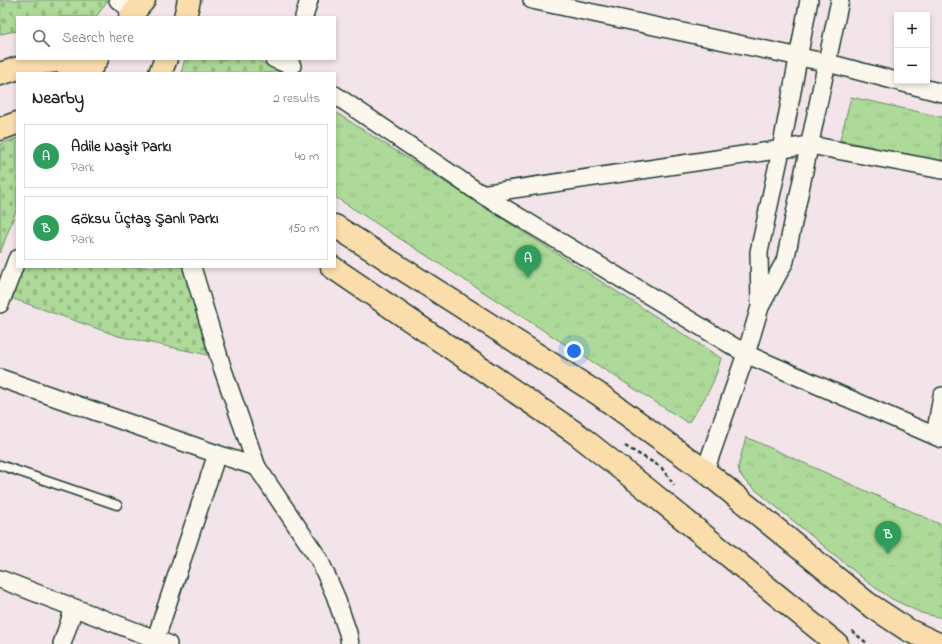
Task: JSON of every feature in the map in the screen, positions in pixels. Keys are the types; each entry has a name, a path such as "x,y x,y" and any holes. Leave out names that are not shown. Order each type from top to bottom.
{"main road":[{"path":"185,16 189,0"},
{"path":"160,72 166,60"},
{"path":"0,74 31,64 58,61 93,68"},
{"path":"0,129 16,122"},
{"path":"336,227 600,395 705,471 867,603 908,630 938,644"},
{"path":"333,268 577,434 837,644"}],"street":[{"path":"304,16 309,0"},
{"path":"532,0 580,5 828,63 942,93"},
{"path":"760,306 759,252 781,150 809,0"},
{"path":"705,471 746,354 760,306 785,261 828,63 840,0"},
{"path":"277,60 296,66"},
{"path":"336,96 480,194 746,354 938,438 942,396"},
{"path":"480,194 810,145 942,170"},
{"path":"0,304 16,262"},
{"path":"192,268 222,366 257,468 319,559 335,595 348,633 350,644"},
{"path":"0,378 257,468"},
{"path":"0,579 159,642 217,454"},
{"path":"62,644 74,608"}],"lane":[{"path":"0,465 117,505"}],"green space":[{"path":"0,0 108,0 97,16 16,16 16,31 0,34"},
{"path":"185,60 258,60 279,72 181,72"},
{"path":"851,97 942,117 942,163 840,140"},
{"path":"336,113 721,358 708,392 688,423 336,198"},
{"path":"16,138 16,211 0,253 0,144"},
{"path":"23,268 184,268 208,355 118,336 11,298"},
{"path":"746,437 942,525 942,618 921,613 892,599 870,584 746,482 740,474 738,467"}],"place":[{"name":"Adile Naşit Parkı","path":"528,278"},
{"name":"Göksu Üçtaş Şanlı Parkı","path":"888,554"}]}
